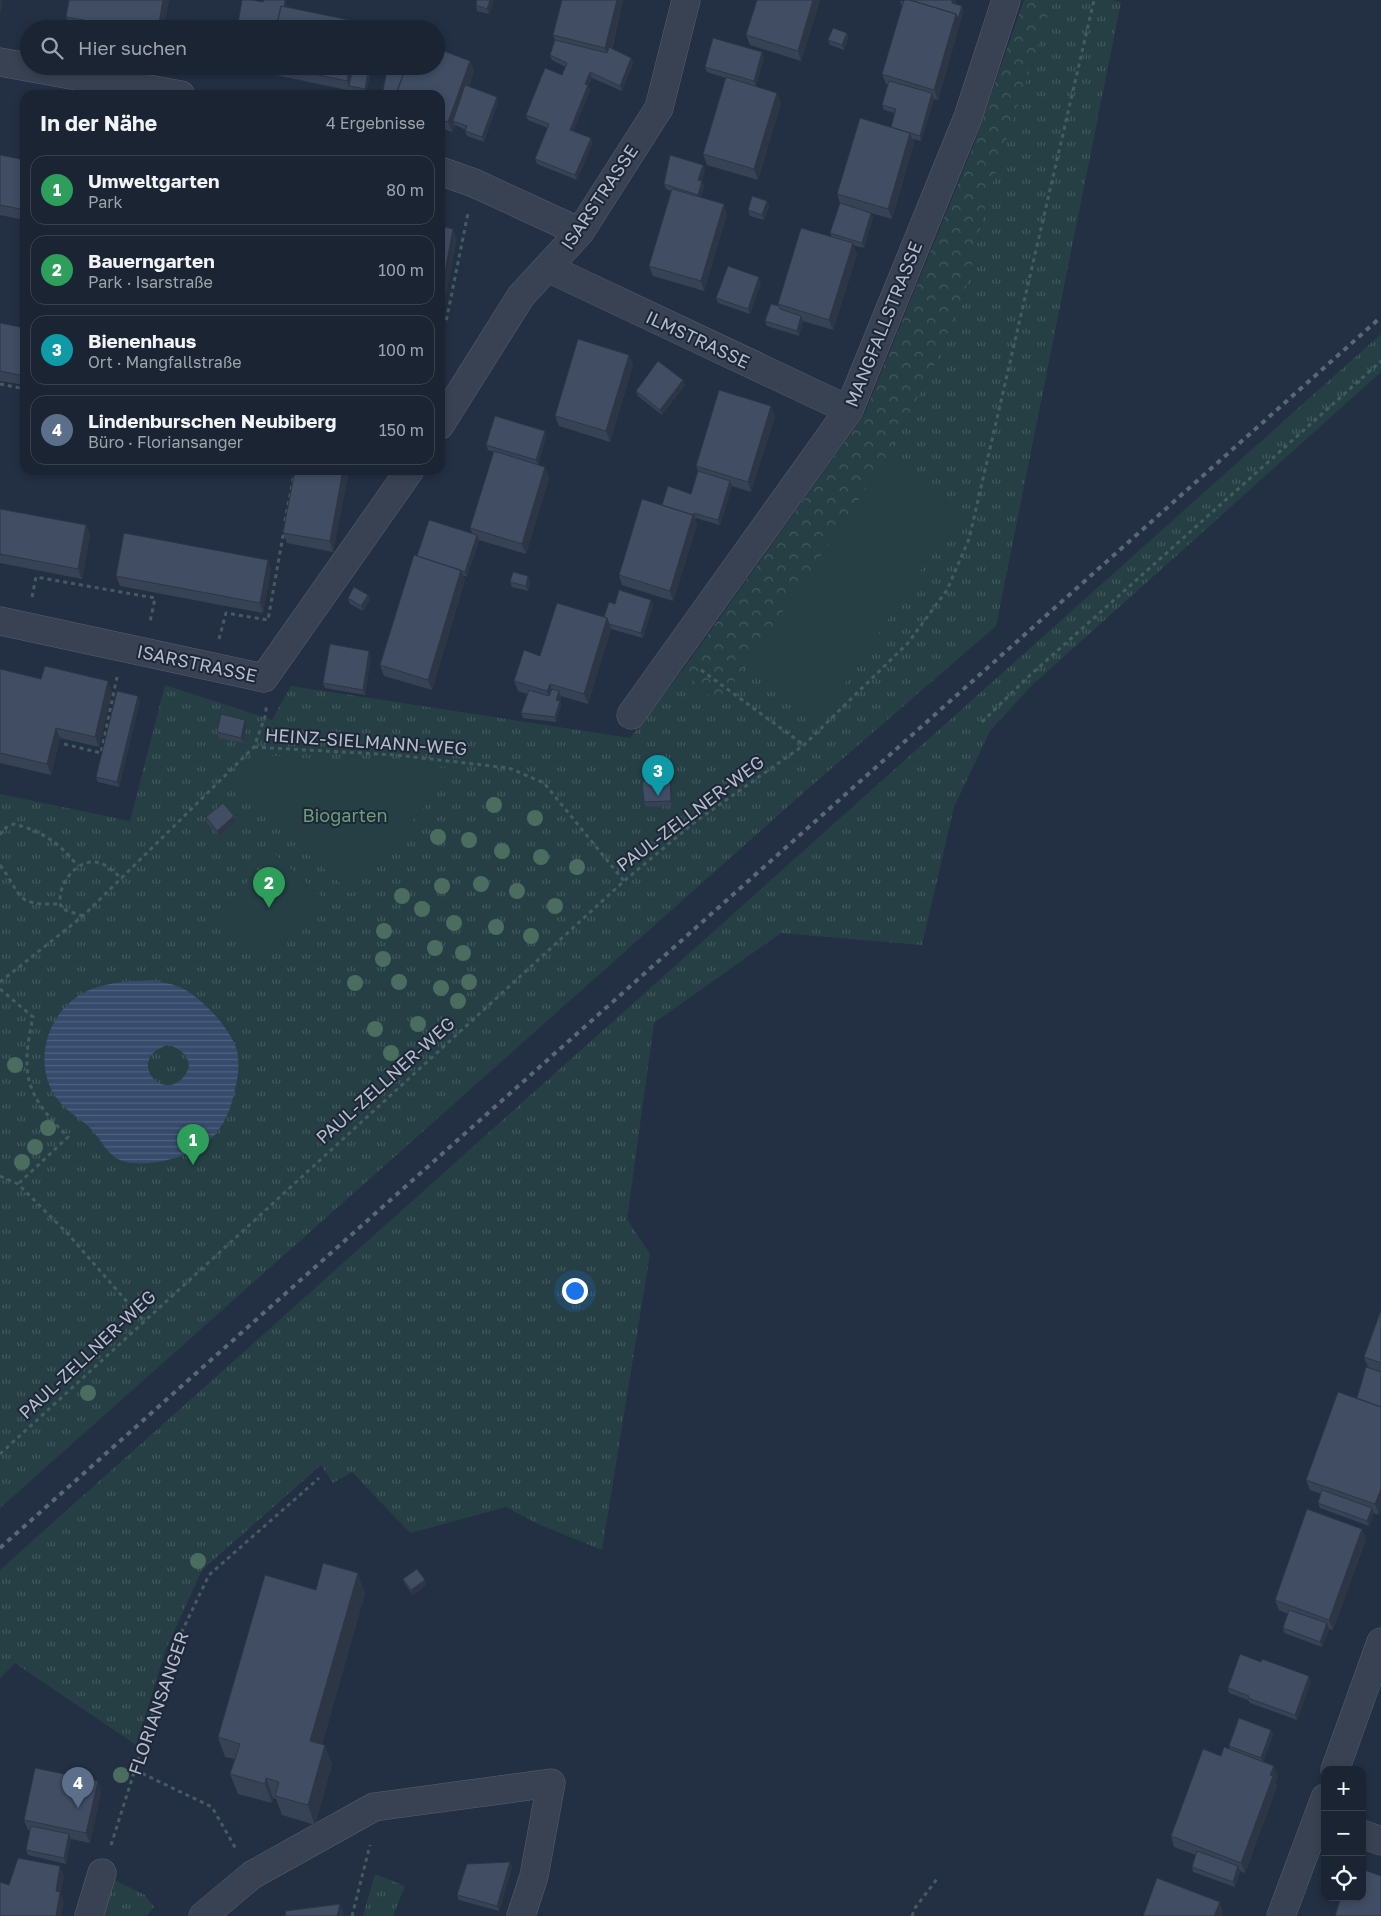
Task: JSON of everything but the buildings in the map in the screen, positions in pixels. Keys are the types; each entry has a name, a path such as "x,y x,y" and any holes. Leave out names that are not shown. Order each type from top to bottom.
{"street":[{"name":"ISARSTRASSE","path":"445,417 521,296 580,232 659,108 686,0"},
{"name":"MANGFALLSTRASSE","path":"630,714 849,410 968,117 1006,0"},
{"path":"0,62 20,66"},
{"path":"71,75 154,90"},
{"path":"445,172 474,183 580,232"},
{"name":"ILMSTRASSE","path":"548,268 849,410"},
{"name":"ISARSTRASSE","path":"12,624 264,678 406,475"},
{"path":"1336,1766 1381,1642"},
{"path":"202,1916 252,1875 374,1807 551,1783 534,1876 521,1916"},
{"path":"1281,1916 1321,1815"},
{"path":"1366,1835 1381,1841"},
{"path":"88,1916 102,1873"}],"path":[{"name":"PAUL-ZELLNER-WEG","path":"0,1454 143,1320 624,881 695,822 804,745 908,643 947,590 969,539 1094,0"},
{"path":"445,322 474,183"},
{"path":"982,722 1028,677 1381,361"},
{"path":"0,384 20,388"},
{"path":"213,668 226,613 268,620 293,475"},
{"path":"12,624 36,576 155,598 133,650 101,753 64,744"},
{"path":"680,647 701,670 804,745"},
{"path":"254,747 266,714 264,678"},
{"name":"HEINZ-SIELMANN-WEG","path":"0,982 83,916 254,747 396,754 509,768 544,783 624,881"},
{"path":"0,834 3,829 14,824 35,830 62,846 78,866"},
{"path":"83,916 62,909 60,904 60,894 67,879 78,866 92,862 108,866 122,879"},
{"path":"0,865 18,896 34,904 60,904"},
{"path":"0,988 33,1017 26,1052 26,1070 31,1091 49,1118 68,1137 18,1184"},
{"path":"0,1176 18,1184 68,1234 143,1320"},
{"name":"FLORIANSANGER","path":"102,1873 173,1650 209,1575 319,1478"},
{"path":"135,1770 212,1807 252,1875"},
{"path":"352,1916 370,1842 374,1807"},
{"path":"912,1916 915,1908 937,1879"}],"green space":[{"path":"1024,0 1053,0 987,199 969,280 936,362 885,461 747,665 718,704 682,671 864,415 973,147"},
{"path":"1053,0 1112,0 1121,2 996,626 811,786 0,1508 0,794 130,821 165,685 272,720 291,686 630,738 682,671 718,703 885,461 936,362 969,280 987,199"},
{"path":"1381,334 1381,372 1030,687 990,731 954,807 922,945 781,933 654,1023 627,1219 650,1254 602,1550 538,1524 506,1507 410,1533 352,1472 333,1483 321,1465 202,1570 166,1649 136,1745 15,1663 0,1678 0,1570"},
{"path":"885,461 960,512 823,716 747,665"},
{"name":"Biogarten","path":"262,755 457,769 351,893 229,782"},
{"path":"274,853 323,898 264,964 214,919"},
{"path":"375,1874 405,1886 393,1916 363,1916"},
{"path":"113,1879 145,1895 154,1907 147,1916 100,1916"}],"water":[{"path":"151,980 168,983 186,990 204,1004 221,1022 234,1042 237,1051 237,1080 232,1103 227,1115 215,1135 206,1143 184,1155 160,1162 126,1162 119,1160 109,1152 93,1131 66,1109 55,1096 48,1081 45,1050 49,1034 56,1020 65,1007 77,997 92,989 106,985","holes":["168,1045 186,1056 189,1065 188,1070 176,1083 167,1085 158,1083 148,1068 149,1060 155,1051"]}],"railway":[{"path":"0,1548 1381,317"}],"place":[{"name":"Bienenhaus","path":"658,796"},
{"name":"Bauerngarten","path":"269,908"},
{"name":"Umweltgarten","path":"193,1165"},
{"name":"Lindenburschen Neubiberg","path":"78,1808"}]}
